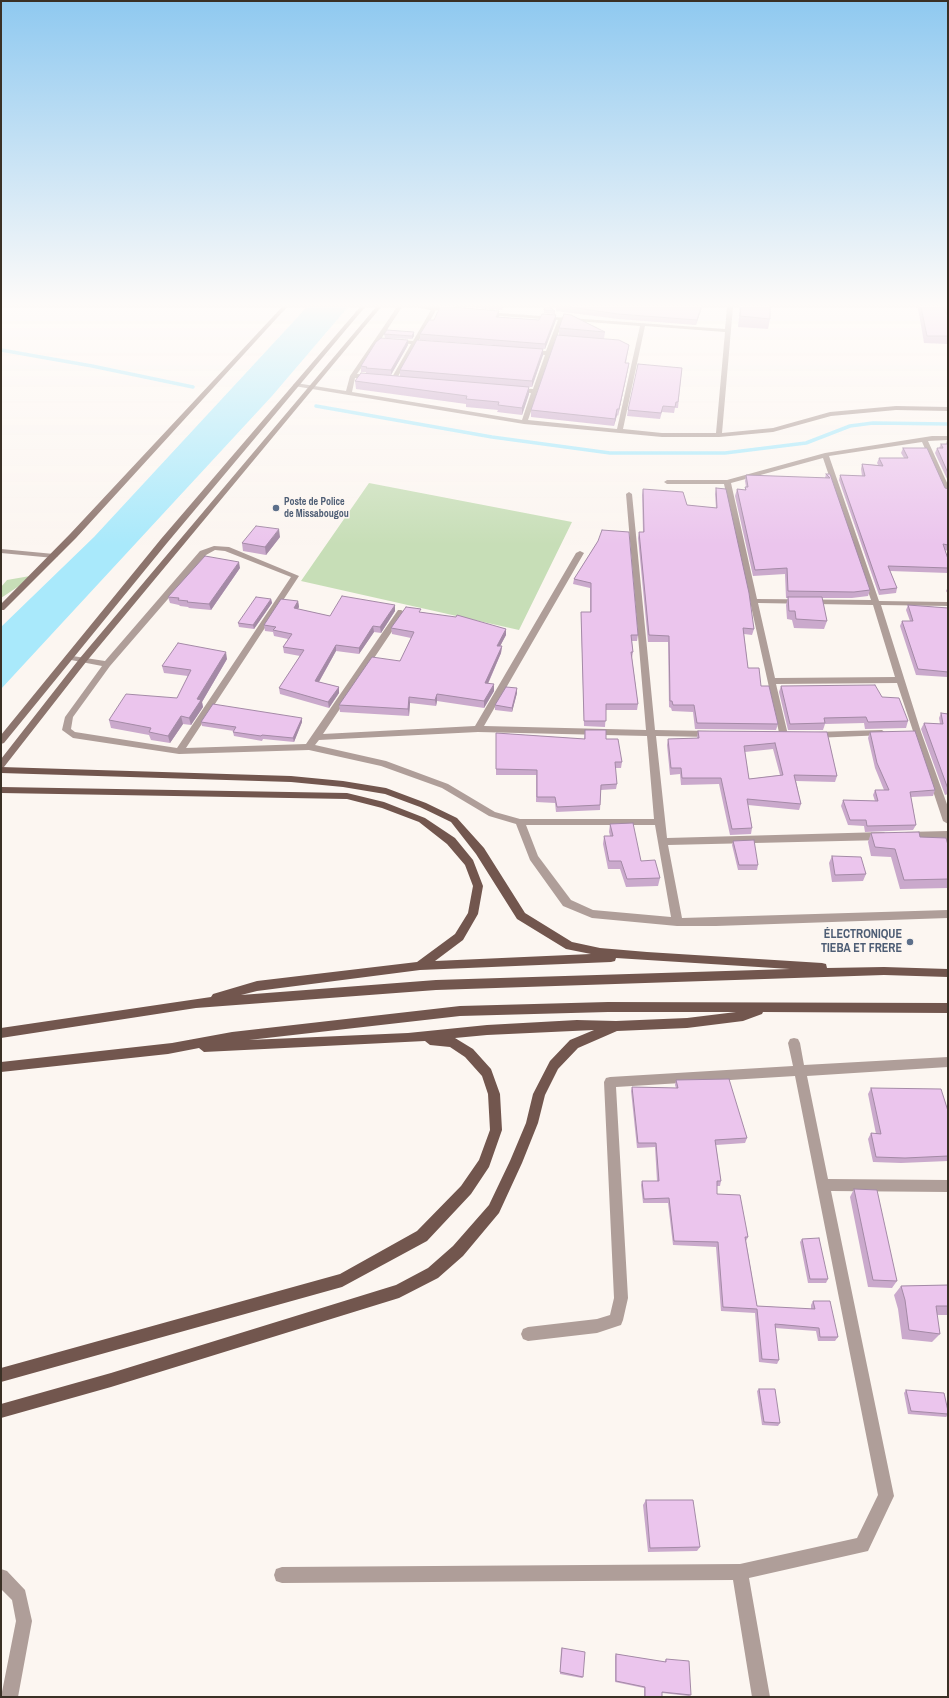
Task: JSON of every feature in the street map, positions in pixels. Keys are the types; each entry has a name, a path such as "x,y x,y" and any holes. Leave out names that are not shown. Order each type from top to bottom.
{"main road":[{"path":"1,608 54,556 211,386"},
{"path":"1,741 69,657 296,386"},
{"path":"1,765 83,660 312,387"},
{"path":"1,770 291,779 343,784 386,791 423,805 454,820 480,851 521,916 570,946 600,952 646,956 884,971 948,973"},
{"path":"1,790 347,796 384,805 422,820 451,841 469,863 478,886 473,914 459,937 420,966"},
{"path":"196,1003 257,986 420,966 646,956"},
{"path":"1,1033 196,1003 436,986 884,971"},
{"path":"168,1049 232,1036 460,1011 608,1007 948,1008"},
{"path":"1,1067 168,1049 408,1038 494,1029 577,1025 616,1026 713,1020 743,1016 768,1008"},
{"path":"1,1411 111,1380 398,1292 433,1273 458,1251 494,1209 516,1163 532,1123 540,1094 554,1064 574,1044 616,1026"},
{"path":"1,1375 342,1280 422,1236 466,1190 484,1163 496,1130 494,1101 487,1073 469,1054 452,1042 408,1038"}],"street":[{"path":"300,386 524,422 662,435 719,435 773,430 806,422 830,414 896,408 948,409"},
{"path":"349,393 350,386"},
{"path":"524,422 536,386"},
{"path":"619,432 630,386"},
{"path":"719,435 723,386"},
{"path":"511,389 534,391"},
{"path":"668,482 728,482 825,455 924,440 948,438"},
{"path":"924,440 948,492"},
{"path":"825,455 901,680 913,733 948,821"},
{"path":"728,482 783,735"},
{"path":"629,494 659,822 676,922"},
{"path":"179,751 295,576 226,549 214,548 203,553 107,664 69,717 66,730 73,735 179,751 309,746 383,763 445,786 492,814 520,822 659,822"},
{"path":"1,551 54,556"},
{"path":"478,729 580,553"},
{"path":"754,601 948,604"},
{"path":"309,746 316,738 400,612"},
{"path":"69,657 107,664"},
{"path":"771,681 901,680"},
{"path":"316,738 478,729 721,734"},
{"path":"806,735 893,733"},
{"path":"520,822 534,857 567,903 592,914 676,922 948,914"},
{"path":"663,842 948,834"},
{"path":"282,1575 740,1572 862,1545 886,1496 794,1043"},
{"path":"528,1334 597,1326 616,1320 621,1298 610,1082 948,1062"},
{"path":"823,1184 948,1186"},
{"path":"740,1572 760,1697"},
{"path":"1,1577 19,1596 24,1621 9,1697"}],"green space":[{"path":"369,483 572,522 519,630 301,581"},
{"path":"30,576 19,586 1,598 1,587 7,580"}],"water":[{"path":"234,386 280,386 1,689 1,627 94,537"}],"building":[{"path":"394,386 529,387 522,408 498,405 499,402 466,399 467,396"},
{"path":"539,386 624,386 619,409 617,409 615,419 531,410"},
{"path":"633,386 680,386 678,402 676,402 675,407 663,406 661,413 628,410"},
{"path":"941,444 948,444 948,473 937,448 943,448"},
{"path":"903,448 927,448 945,488 948,489 948,545 943,544 948,559 948,568 888,566 897,588 880,590 840,475 865,476 862,464 883,466 879,458 908,458"},
{"path":"826,474 830,474 870,590 854,592 788,591 787,568 755,570 737,489 746,490 745,487 748,487 746,475 830,478"},
{"path":"716,488 726,489 749,593 754,629 743,628 748,668 759,668 761,686 769,686 778,724 697,723 694,705 673,705 672,701 670,701 669,636 649,635 639,532 644,532 643,489 683,492 687,505 717,508"},
{"path":"256,526 279,529 265,547 242,543"},
{"path":"602,530 629,532 638,635 631,635 633,652 631,652 638,704 606,704 606,721 584,721 581,612 591,612 591,583 574,579 598,541"},
{"path":"205,556 239,562 209,604 187,602 188,601 178,600 179,598 168,597"},
{"path":"342,596 395,605 380,627 373,626 359,648 336,645 315,681 339,687 328,702 279,688 304,650 283,647 292,634 273,630 276,627 264,625 281,599 298,601 294,608 330,616"},
{"path":"256,597 271,599 253,625 238,623"},
{"path":"788,597 822,597 827,621 796,619 795,611 789,611"},
{"path":"908,605 948,608 948,672 918,669 902,621 913,621"},
{"path":"406,607 421,609 419,612 456,617 457,615 506,629 497,646 502,646 485,683 494,684 484,701 437,694 435,700 409,697 408,709 339,705 372,657 400,661 414,632 391,628"},
{"path":"178,643 226,652 197,699 201,700 189,718 181,716 168,736 149,732 151,728 109,720 126,694 177,698 191,670 162,666"},
{"path":"875,685 882,697 899,698 908,721 868,722 866,717 824,718 825,723 790,724 781,686"},
{"path":"506,687 517,688 512,708 495,705"},
{"path":"213,704 302,718 293,738 233,732 236,727 201,722"},
{"path":"941,713 948,714 948,789 924,723 943,724"},
{"path":"585,730 606,730 606,739 618,739 622,762 615,762 617,784 601,785 600,805 557,807 555,797 537,797 537,770 496,769 496,733 585,739"},
{"path":"698,731 827,732 837,776 794,775 801,804 747,799 752,828 732,829 721,778 682,778 681,768 671,768 668,739 699,738","holes":["775,743 783,775 749,779 744,746"]},
{"path":"915,731 935,790 910,792 916,825 867,826 866,820 850,820 843,800 878,801 875,790 889,790 877,763 870,732"},
{"path":"633,823 641,861 655,860 660,878 627,879 621,861 609,861 604,836 613,836 610,824"},
{"path":"919,832 920,837 946,838 948,845 948,879 904,880 895,849 875,847 871,833"},
{"path":"754,840 758,865 739,865 733,841"},
{"path":"832,856 861,857 866,874 835,875"},
{"path":"729,1079 747,1138 715,1140 721,1181 717,1181 717,1194 740,1195 748,1237 745,1237 757,1306 815,1309 813,1301 830,1301 838,1337 820,1337 819,1328 775,1324 779,1360 762,1359 757,1309 723,1307 718,1242 674,1241 669,1198 644,1199 642,1181 659,1181 656,1143 638,1143 632,1087 678,1088 676,1080"},
{"path":"871,1088 941,1089 948,1111 948,1156 905,1158 876,1157 871,1133 881,1134"},
{"path":"854,1189 877,1190 897,1281 873,1280"},
{"path":"819,1238 828,1279 810,1279 802,1239"},
{"path":"948,1285 948,1306 936,1306 940,1334 909,1330 905,1300 901,1286"},
{"path":"759,1389 775,1389 780,1423 764,1422"},
{"path":"906,1390 944,1393 948,1414 911,1411"},
{"path":"646,1500 693,1500 700,1547 650,1548"},
{"path":"562,1648 585,1652 583,1677 560,1672"},
{"path":"616,1654 666,1662 666,1659 689,1661 691,1695 662,1692 662,1697 645,1697 645,1687 616,1681"}],"waterway":[{"path":"316,406 492,437 610,453 725,453 806,443 850,426 873,423 948,424"}],"place":[{"name":"Poste de Police de Missabougou","path":"276,508"},
{"name":"ÉLECTRONIQUE TIEBA ET FRERE","path":"910,942"}]}
